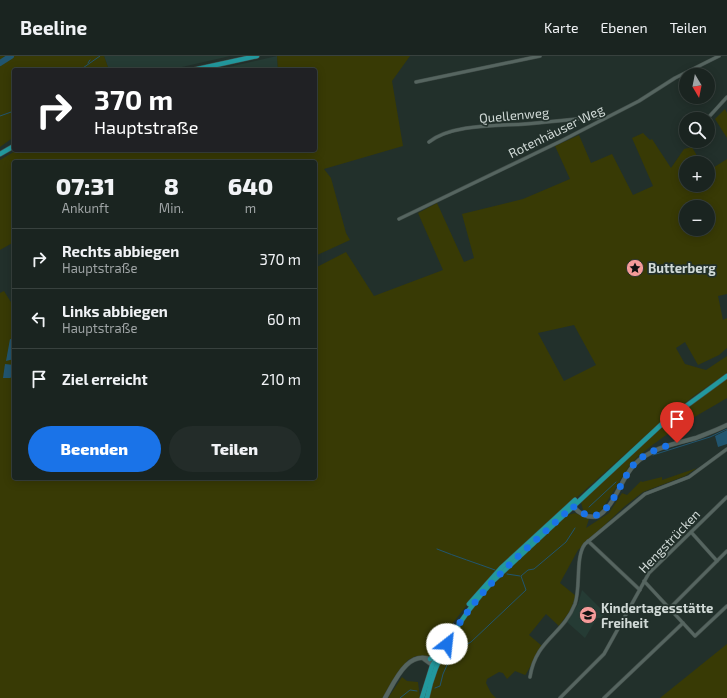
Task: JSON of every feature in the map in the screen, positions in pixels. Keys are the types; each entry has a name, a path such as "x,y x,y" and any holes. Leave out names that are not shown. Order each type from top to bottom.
{"main road":[{"path":"202,68 257,56"},
{"path":"0,154 12,147"},
{"path":"427,698 434,663 456,627 475,601 609,469 683,407 727,376"},
{"path":"422,698 439,650 453,626 480,590 573,505"}],"street":[{"path":"416,82 540,56"},
{"name":"Rotenhäuser Weg","path":"399,219 603,119 639,100 675,78 719,56"},
{"path":"714,112 727,97"},
{"name":"Quellenweg","path":"429,142 433,139 453,132 490,126 599,117 603,119"},
{"path":"573,505 581,512 592,517 603,512 630,470 649,454 727,425"},
{"path":"530,677 536,655 565,621 574,606 579,583 580,554 588,541 645,494 691,476 708,461 727,449"},
{"name":"Hengstrücken","path":"560,698 604,654 649,573 727,497"},
{"path":"690,532 717,561"},
{"path":"588,541 640,590"},
{"path":"670,608 727,551"},
{"path":"644,581 695,636 727,606"},
{"path":"604,698 683,622"},
{"path":"385,698 409,661 416,658 434,663"},
{"path":"424,659 434,663"}],"shaded area":[{"path":"0,56 104,56 108,68 12,68 12,138 0,147"},
{"path":"104,56 230,56 178,68 108,68"},
{"path":"277,56 278,68 225,68"},
{"path":"277,56 410,56 392,81 403,146 324,169 331,178 346,233 350,240 317,255 317,160 12,160 12,243 0,250 0,160 14,152 317,152 317,68 278,68"},
{"path":"725,109 727,113 727,138 715,119"},
{"path":"643,133 650,140 652,139 671,168 679,156 679,192 715,192 715,167 727,159 727,294 718,296 723,320 727,318 727,348 719,355 698,365 685,342 676,348 685,364 706,370 727,356 727,373 694,396 660,423 517,551 477,592 449,628 435,653 429,656 416,656 408,660 383,698 0,698 0,293 4,291 12,304 12,480 317,480 317,267 346,252 374,296 443,270 418,213 437,203 464,262 474,258 462,214 523,199 570,179 555,146 579,135 591,163 612,154 633,195 653,186 632,138","holes":["574,325 596,365 564,381 538,333"]},
{"path":"693,148 697,156 679,156 684,149"},
{"path":"727,379 727,398 689,420 642,453 631,463 601,511 592,514 583,510 581,502 633,453 707,392"},
{"path":"697,468 685,476 643,492 625,506 578,550 560,583 576,596 570,611 559,626 546,614 529,635 542,646 525,675 515,671 507,679 503,673 499,672 487,679 486,683 491,693 496,698 429,698 436,674 451,638 464,617 495,583 568,515 575,513 589,519 586,528 609,513 622,493 627,495 641,481 662,477 662,480"},
{"name":"Kindertagesstätte Freiheit","path":"582,590 605,613 601,618 597,618 585,638 567,622 578,604"},
{"path":"727,644 727,698 660,698"},
{"path":"402,677 407,681 418,682 420,698 388,698"}],"water":[{"path":"10,339 12,340 12,360 6,361"},
{"path":"5,364 12,365 12,377 3,378"},
{"path":"727,430 727,444 718,447 715,436"}],"waterway":[{"path":"0,63 11,56"},
{"path":"83,68 100,56"},
{"path":"0,116 12,112"},
{"path":"653,455 710,437 727,429"},
{"path":"589,507 616,482"},
{"path":"435,688 440,686 443,674 453,652 471,642 526,590 521,576 528,570 534,569 566,542 575,528"},
{"path":"437,549 495,570"},
{"path":"507,574 520,576"},
{"path":"400,698 410,690 417,691"}],"place":[{"name":"Butterberg","path":"635,268"},
{"name":"Kindertagesstätte Freiheit","path":"588,615"}],"route":[{"path":"447,644 456,627 475,601 493,581 573,506 576,510 588,516 592,517 601,514 610,503 627,473 637,462 652,452 677,443"}]}
